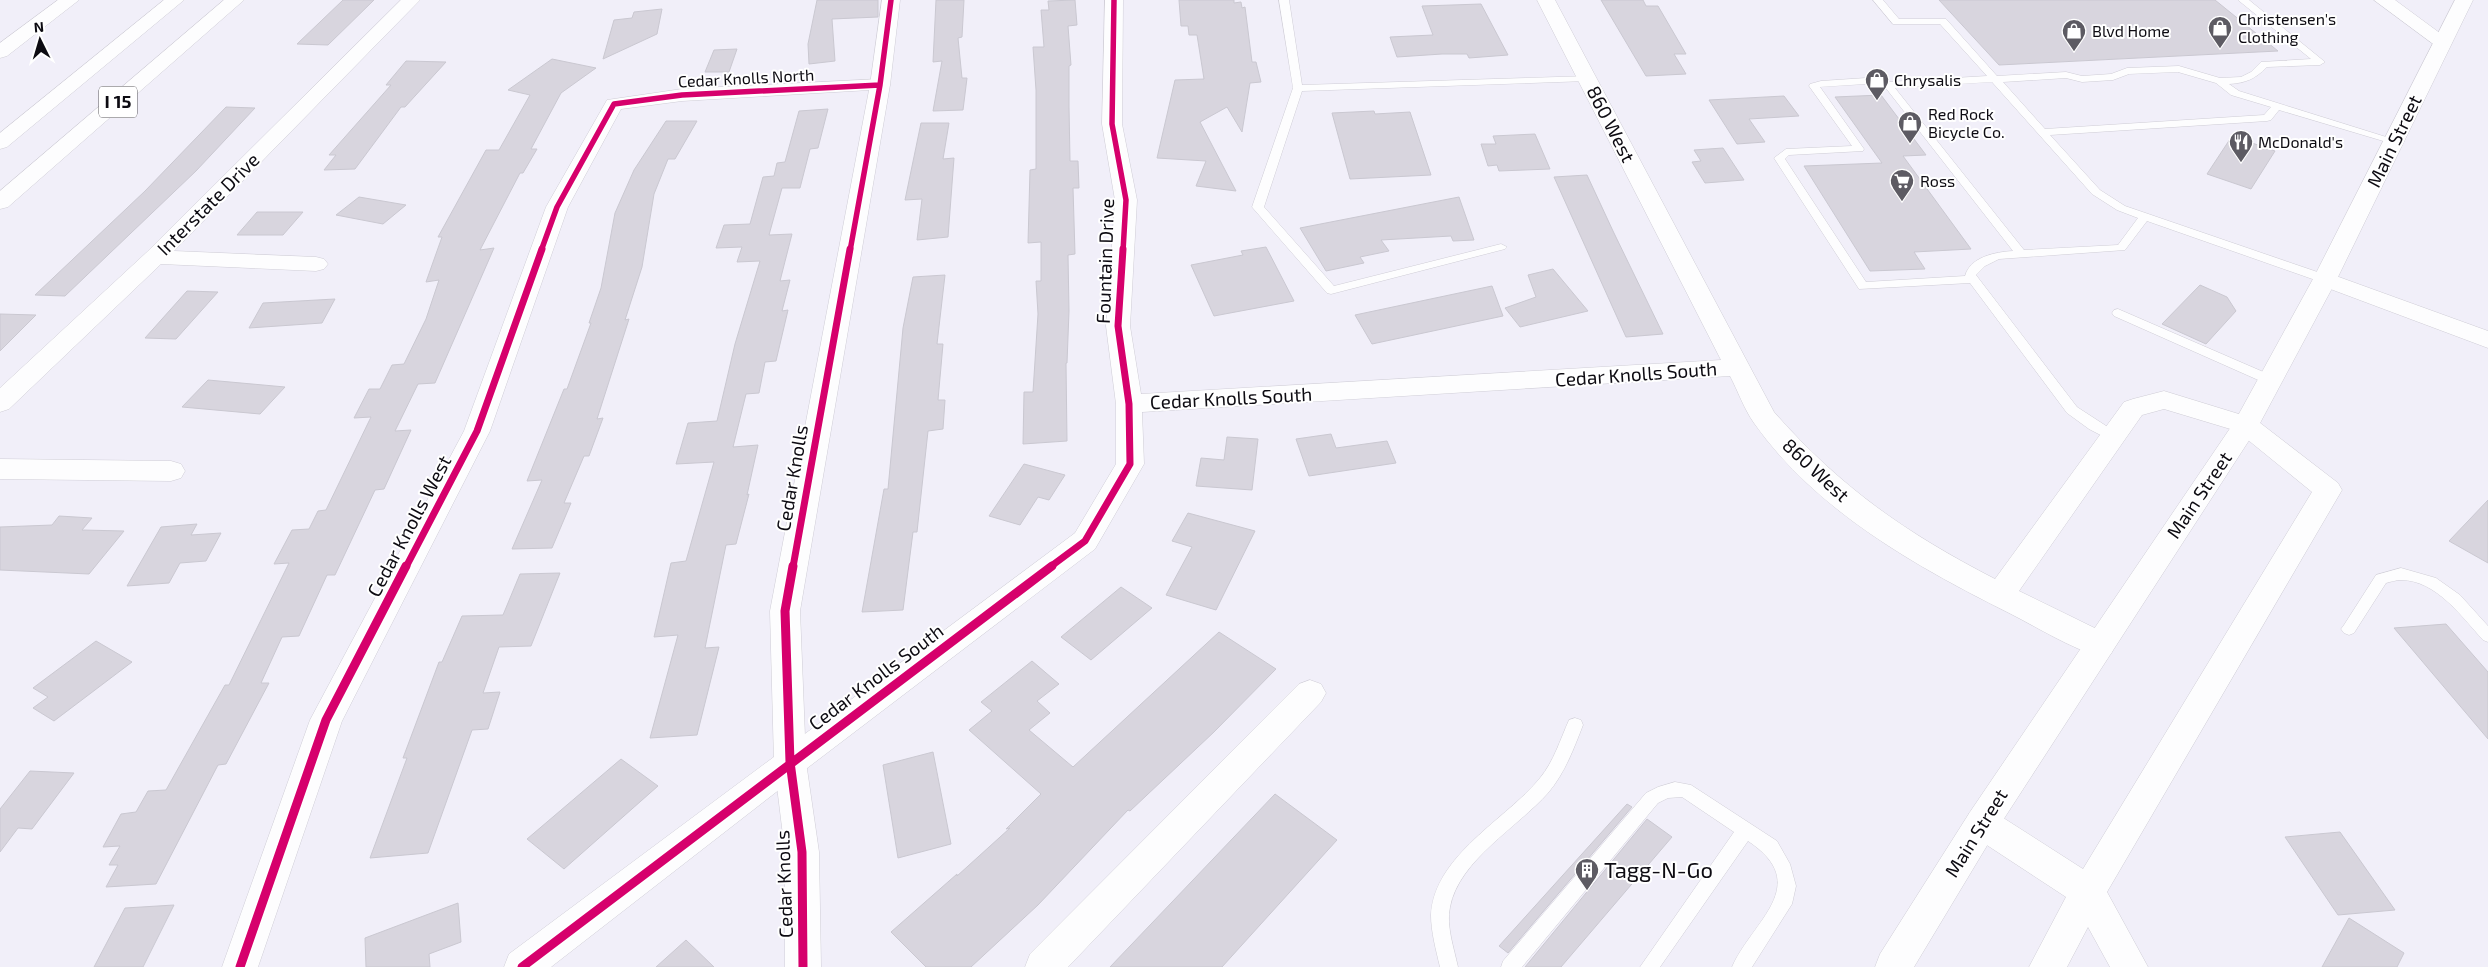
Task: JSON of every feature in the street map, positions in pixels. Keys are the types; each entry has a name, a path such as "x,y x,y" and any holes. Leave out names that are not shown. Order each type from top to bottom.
{"main road":[{"path":"0,52 70,0"},
{"name":"I 15","path":"0,143 175,0"},
{"name":"I 15","path":"0,202 234,0"},
{"name":"Interstate Drive","path":"0,404 156,257 411,0"},
{"name":"Cedar Knolls","path":"803,967 802,852 790,762 785,611 880,84 891,0"},
{"name":"Fountain Drive","path":"1114,0 1112,124 1126,200 1118,326 1129,404"},
{"name":"860 West","path":"1546,0 1764,417 1787,446 1828,486 1914,549 2100,645"},
{"path":"2384,0 2443,42"},
{"name":"Main Street","path":"1893,967 1982,823 2246,425 2325,279 2464,0"},
{"name":"Cedar Knolls North","path":"614,104 682,95 880,84"},
{"name":"Cedar Knolls West","path":"240,967 326,720 477,431 557,207 614,104"},
{"path":"156,257 316,264"},
{"path":"2325,279 2488,340"},
{"name":"Cedar Knolls South","path":"522,967 790,762 1086,541 1130,464 1129,404 1738,367"},
{"path":"2000,595 2133,408 2164,400 2246,425 2328,490 2088,892 2047,967"},
{"path":"0,469 171,471"},
{"path":"1043,967 1310,693"},
{"path":"1982,823 2088,892 2130,967"}],"lane":[{"path":"1284,0 1298,88 1258,207 1330,290 1501,247"},
{"path":"1878,0 1896,22 1943,21 2096,192 2121,208 2325,279"},
{"path":"1974,279 1863,286 1779,158 1786,152 1859,149 1814,86 1866,82 1888,85 2066,75 2082,79 2113,77 2127,71 2179,69 2219,81 2243,80 2254,74 2264,64 2320,62 2243,0"},
{"path":"1298,88 1587,78"},
{"path":"2219,81 2235,93 2394,141"},
{"path":"1888,85 2022,254"},
{"path":"2042,132 2267,118 2277,106"},
{"path":"2112,436 2072,410 1970,275 1979,263 1990,257 2120,248 2144,217"},
{"path":"2118,313 2270,380"},
{"path":"2349,629 2381,579 2402,574 2431,582 2447,593 2455,599 2488,636"},
{"path":"1449,967 1440,925 1441,906 1445,891 1458,869 1542,788 1560,760 1575,725"},
{"path":"1510,967 1652,798 1663,791 1674,788 1685,790 1771,847 1781,864 1787,886 1783,904 1741,967"},
{"path":"1649,967 1745,831"}],"building":[{"path":"343,0 374,0 328,45 297,44"},
{"path":"817,0 878,0 878,17 832,19 835,61 809,64 808,44"},
{"path":"936,0 964,0 962,37 958,38 962,78 967,78 963,110 933,111 942,61 933,62"},
{"path":"1075,0 1077,25 1068,26 1071,65 1069,66 1070,161 1078,161 1079,188 1073,188 1075,254 1068,255 1067,441 1023,444 1024,392 1033,392 1038,314 1036,281 1041,281 1041,242 1028,243 1030,170 1036,169 1036,90 1033,47 1044,47 1041,10 1049,10 1048,1"},
{"path":"1179,0 1234,0 1234,3 1241,2 1242,8 1245,7 1252,62 1256,62 1261,82 1250,83 1242,132 1227,107 1200,122 1236,191 1196,186 1206,161 1157,158 1175,80 1204,79 1197,35 1189,35 1188,26 1181,26"},
{"path":"1601,0 1643,0 1646,6 1658,6 1686,54 1674,54 1686,74 1646,76"},
{"path":"1939,0 2215,0 2278,51 1999,65"},
{"path":"1481,4 1508,55 1469,58 1467,54 1397,57 1390,37 1433,35 1422,6"},
{"path":"662,9 657,34 603,59 614,20 632,18 634,12"},
{"path":"737,49 729,72 705,72 714,50"},
{"path":"552,59 596,68 561,93 531,149 537,149 523,173 520,173 480,250 494,248 435,383 418,384 395,431 411,430 384,489 375,490 335,575 327,575 299,636 282,637 261,683 269,683 226,764 218,765 156,884 106,887 118,865 109,865 120,846 103,847 121,814 136,812 148,791 166,790 225,685 229,685 289,563 274,564 292,530 309,529 318,511 326,510 371,417 354,418 369,389 380,389 392,365 404,364 426,319 439,280 426,282 442,237 438,237 486,150 499,150 530,95 508,90"},
{"path":"406,61 446,62 405,107 401,107 355,169 324,170 336,155 329,155 391,85 386,85"},
{"path":"1881,95 1926,155 1903,156 1971,249 1914,252 1925,269 1870,271 1804,166 1882,163 1835,97"},
{"path":"1784,96 1799,116 1749,119 1765,142 1737,144 1709,100"},
{"path":"226,107 255,108 196,171 65,296 35,295 145,191"},
{"path":"828,109 818,148 810,149 800,188 782,188 769,235 792,234 780,281 790,280 782,311 788,310 776,361 765,362 759,393 746,394 733,447 758,445 747,495 749,494 736,544 726,545 705,648 719,647 697,735 650,738 678,635 654,637 671,563 686,561 714,462 676,464 688,423 717,421 735,344 760,261 737,262 742,247 716,248 724,225 750,224 763,177 774,176 777,163 785,162 799,111"},
{"path":"1374,111 1375,114 1410,112 1431,175 1350,179 1332,113"},
{"path":"666,121 697,121 675,159 668,159 654,194 642,267 625,320 629,319 597,419 603,418 589,456 584,456 564,503 571,503 552,548 512,549 542,480 527,481 564,389 567,389 591,323 589,323 601,288 615,213 634,170"},
{"path":"921,123 949,123 943,159 954,158 948,237 917,240 922,199 905,200"},
{"path":"1535,134 1550,169 1499,171 1497,165 1488,166 1481,144 1496,144 1493,136"},
{"name":"McDonald's","path":"2232,136 2275,151 2251,189 2207,174"},
{"path":"1723,148 1744,180 1705,183 1692,162 1701,161 1694,150"},
{"path":"1587,175 1663,334 1626,337 1554,177"},
{"path":"359,197 406,205 383,224 336,215"},
{"path":"1459,197 1474,240 1453,241 1451,236 1381,240 1389,251 1360,257 1364,263 1326,271 1300,228"},
{"path":"257,212 303,212 283,235 237,235"},
{"path":"1266,247 1294,301 1214,316 1191,265 1243,255 1241,251"},
{"path":"1553,269 1588,311 1520,327 1505,308 1536,297 1528,275"},
{"path":"945,275 937,344 943,344 938,400 945,400 943,429 928,431 917,532 913,532 903,610 862,612 884,489 888,489 903,328 913,277"},
{"path":"2200,285 2227,297 2236,311 2206,344 2162,324"},
{"path":"1492,286 1503,316 1372,344 1355,315"},
{"path":"187,291 218,292 176,339 145,338"},
{"path":"335,299 322,323 249,328 263,303"},
{"path":"0,314 36,315 0,351"},
{"path":"208,380 285,387 260,414 182,407"},
{"path":"1331,434 1336,448 1387,441 1396,463 1309,476 1296,439"},
{"path":"1227,437 1258,439 1252,490 1196,486 1201,458 1224,460"},
{"path":"1024,464 1065,475 1049,500 1038,497 1020,525 989,516"},
{"path":"2488,500 2488,563 2449,541"},
{"path":"1188,513 1255,531 1216,610 1166,595 1192,547 1172,541"},
{"path":"59,516 92,518 82,530 124,531 89,574 0,570 0,527 52,525"},
{"path":"197,524 191,535 221,533 206,561 180,563 169,583 127,586 161,527"},
{"path":"560,573 531,646 499,647 483,693 500,692 488,729 472,730 428,853 370,858 407,758 403,758 439,662 442,662 462,616 503,615 520,574"},
{"path":"1121,587 1152,608 1091,660 1061,637"},
{"path":"2446,624 2488,672 2488,739 2394,628"},
{"path":"1219,632 1276,669 1214,732 1130,811 1128,810 1038,905 971,967 926,967 891,932 1010,828 1006,829 1041,794 969,730 992,711 981,702 1032,661 1059,684 1037,701 1050,713 1029,730 1073,767"},
{"path":"96,641 132,662 54,721 33,708 48,697 33,688"},
{"path":"933,752 951,844 898,858 883,765"},
{"path":"621,759 658,786 564,869 527,839"},
{"path":"30,771 74,773 32,829 18,828 0,852 0,809"},
{"path":"1275,794 1337,840 1222,967 1110,967"},
{"path":"1627,804 1632,807 1508,953 1499,946"},
{"path":"1647,819 1672,837 1561,967 1525,967"},
{"path":"2340,832 2395,910 2338,915 2285,837"},
{"path":"458,903 461,942 429,954 430,967 366,967 365,938"},
{"path":"174,905 143,967 94,967 125,908"},
{"path":"2349,918 2404,953 2397,967 2322,967"},
{"path":"686,940 714,967 656,967"}],"cycle path":[{"path":"803,967 802,852 790,762 785,611 880,85 891,0"},
{"path":"522,967 790,762 1085,541 1130,464 1129,404 1118,326 1126,200 1112,124 1114,0"},
{"path":"240,967 326,720 477,431 557,207 614,104 682,95 880,85"}],"place":[{"name":"Christensen's Clothing","path":"2220,49"},
{"name":"Blvd Home","path":"2074,52"},
{"name":"Chrysalis","path":"1877,101"},
{"name":"Red Rock Bicycle Co.","path":"1910,144"},
{"name":"McDonald's","path":"2241,163"},
{"name":"Ross","path":"1902,202"},
{"name":"Tagg-N-Go","path":"1587,891"}]}
